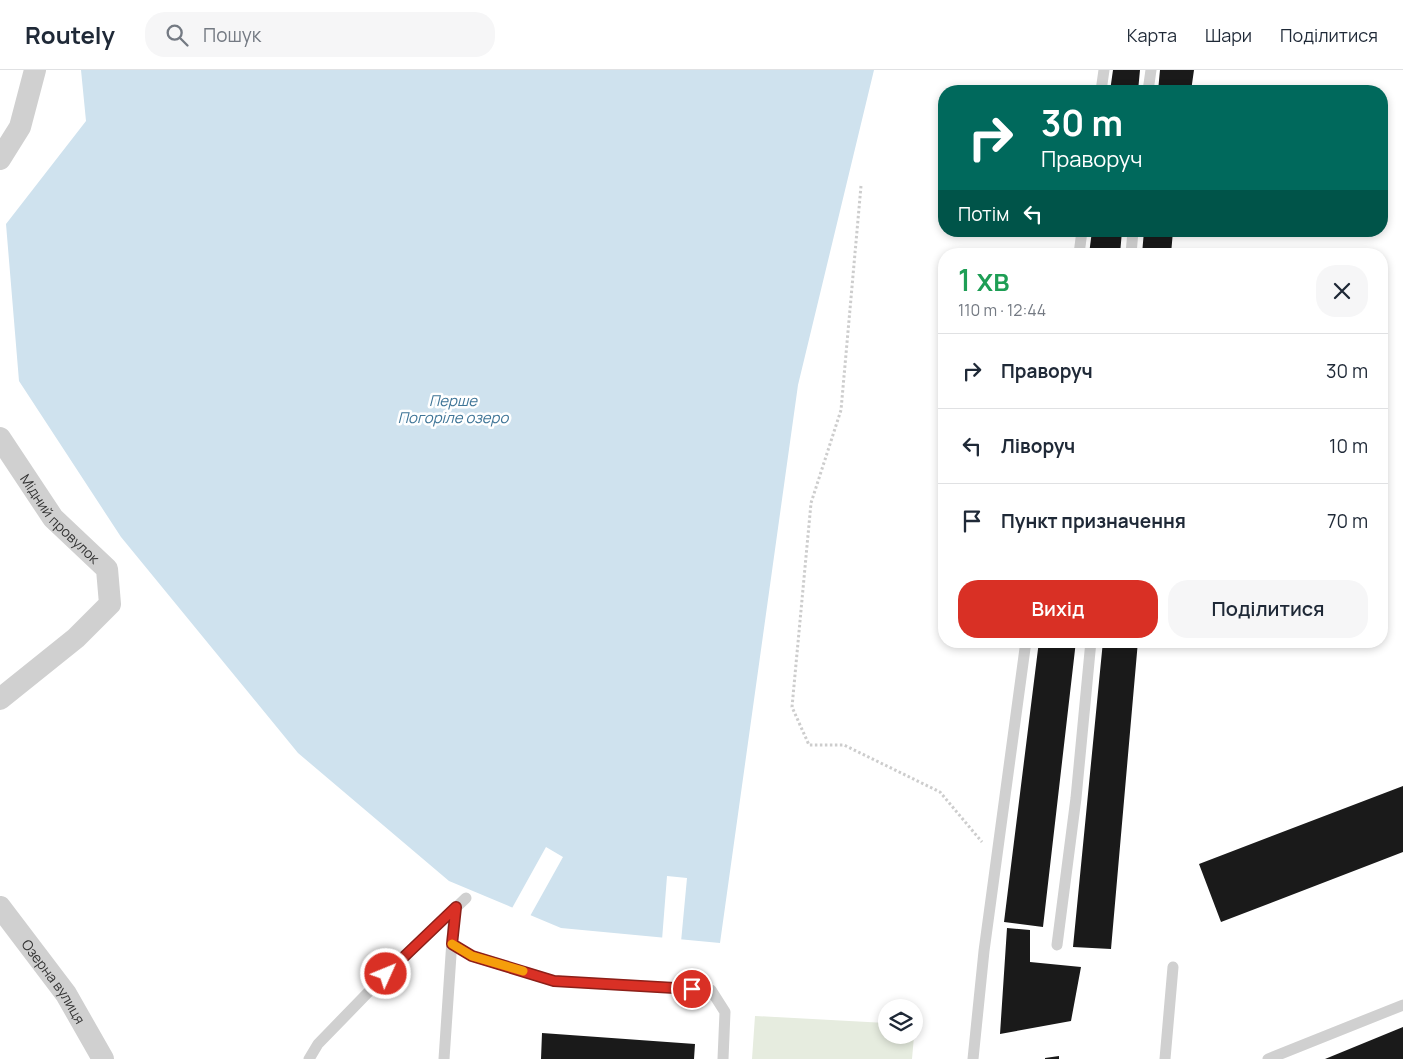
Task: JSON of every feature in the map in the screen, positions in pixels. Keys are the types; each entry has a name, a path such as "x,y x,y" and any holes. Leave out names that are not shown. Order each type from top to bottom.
{"street":[{"path":"0,160 20,127 34,70"},
{"name":"Мідний провулок","path":"0,438 53,518 107,568 110,604 76,638 0,699"},
{"name":"Озерна вулиця","path":"0,907 66,994 103,1059"}],"lane":[{"path":"1102,85 1104,70"},
{"path":"1149,85 1151,70"},
{"path":"973,1059 984,952 1025,648"},
{"path":"1057,945 1076,798 1090,648"},
{"path":"309,1059 318,1044 338,1023 386,974 466,898"},
{"path":"444,1059 456,907"},
{"path":"452,944 472,956 554,981 712,990 725,1012 723,1059"},
{"path":"1165,1059 1173,967"},
{"path":"1268,1059 1403,1006"}],"path":[{"path":"861,186 841,410 811,503 792,707 809,745 844,745 940,792 997,860"}],"shaded area":[{"path":"755,1016 878,1023 878,1044 913,1044 912,1059 752,1059"}],"water":[{"name":"Перше Погоріле озеро","path":"81,70 874,70 798,385 720,943 561,928 449,881 298,753 121,537 19,381 6,224 86,121"}],"pier":[{"path":"546,847 563,857 529,918 511,910"},
{"path":"667,876 687,878 681,942 662,940"}],"building":[{"path":"1113,70 1140,70 1139,85 1111,85"},
{"path":"1160,70 1194,70 1192,85 1159,85"},
{"path":"1091,237 1121,237 1121,248 1090,248"},
{"path":"1143,237 1172,237 1172,248 1143,248"},
{"path":"1038,648 1075,648 1043,927 1004,922"},
{"path":"1102,648 1137,648 1111,949 1073,947"},
{"path":"1403,786 1403,852 1221,922 1199,864"},
{"path":"1007,928 1030,930 1030,962 1081,967 1071,1021 1000,1034"},
{"path":"1403,1027 1403,1059 1325,1059"},
{"path":"542,1033 695,1044 694,1059 541,1059"},
{"path":"1059,1056 1059,1059 1045,1059 1045,1058"}],"slow traffic":[{"path":"452,944 472,956 523,971"}],"route":[{"path":"386,974 456,907 452,944 472,956 554,981 692,989"}]}
